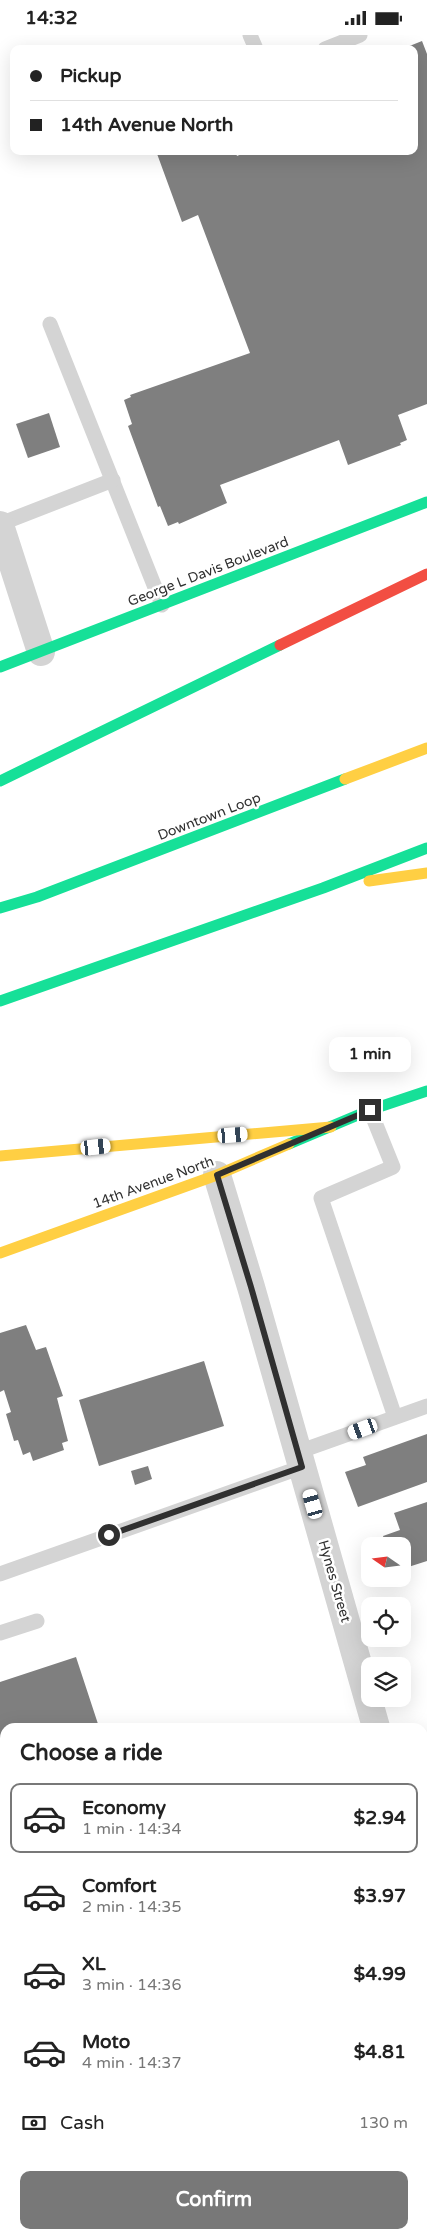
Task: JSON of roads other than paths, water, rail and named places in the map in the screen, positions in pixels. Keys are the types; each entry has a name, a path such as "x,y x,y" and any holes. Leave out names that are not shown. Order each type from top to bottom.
{"main road":[{"name":"George L Davis Boulevard","path":"0,667 427,502"},
{"path":"0,781 427,574"},
{"path":"345,780 427,735"},
{"name":"Downtown Loop","path":"0,908 37,897 427,748"},
{"path":"0,1001 323,888 427,848"},
{"path":"323,888 427,873"},
{"name":"14th Avenue North","path":"0,1253 217,1175 370,1110 427,1091"},
{"path":"0,1156 331,1127"}],"street":[{"path":"0,524 41,652"},
{"name":"Hynes Street","path":"217,1175 375,1723"}],"lane":[{"path":"335,45 360,35"},
{"path":"50,324 162,605"},
{"path":"0,524 113,480"},
{"path":"370,1110 393,1167 321,1197 395,1417"},
{"path":"0,1574 300,1459 395,1417 427,1406"},
{"path":"0,1633 38,1621"}]}
